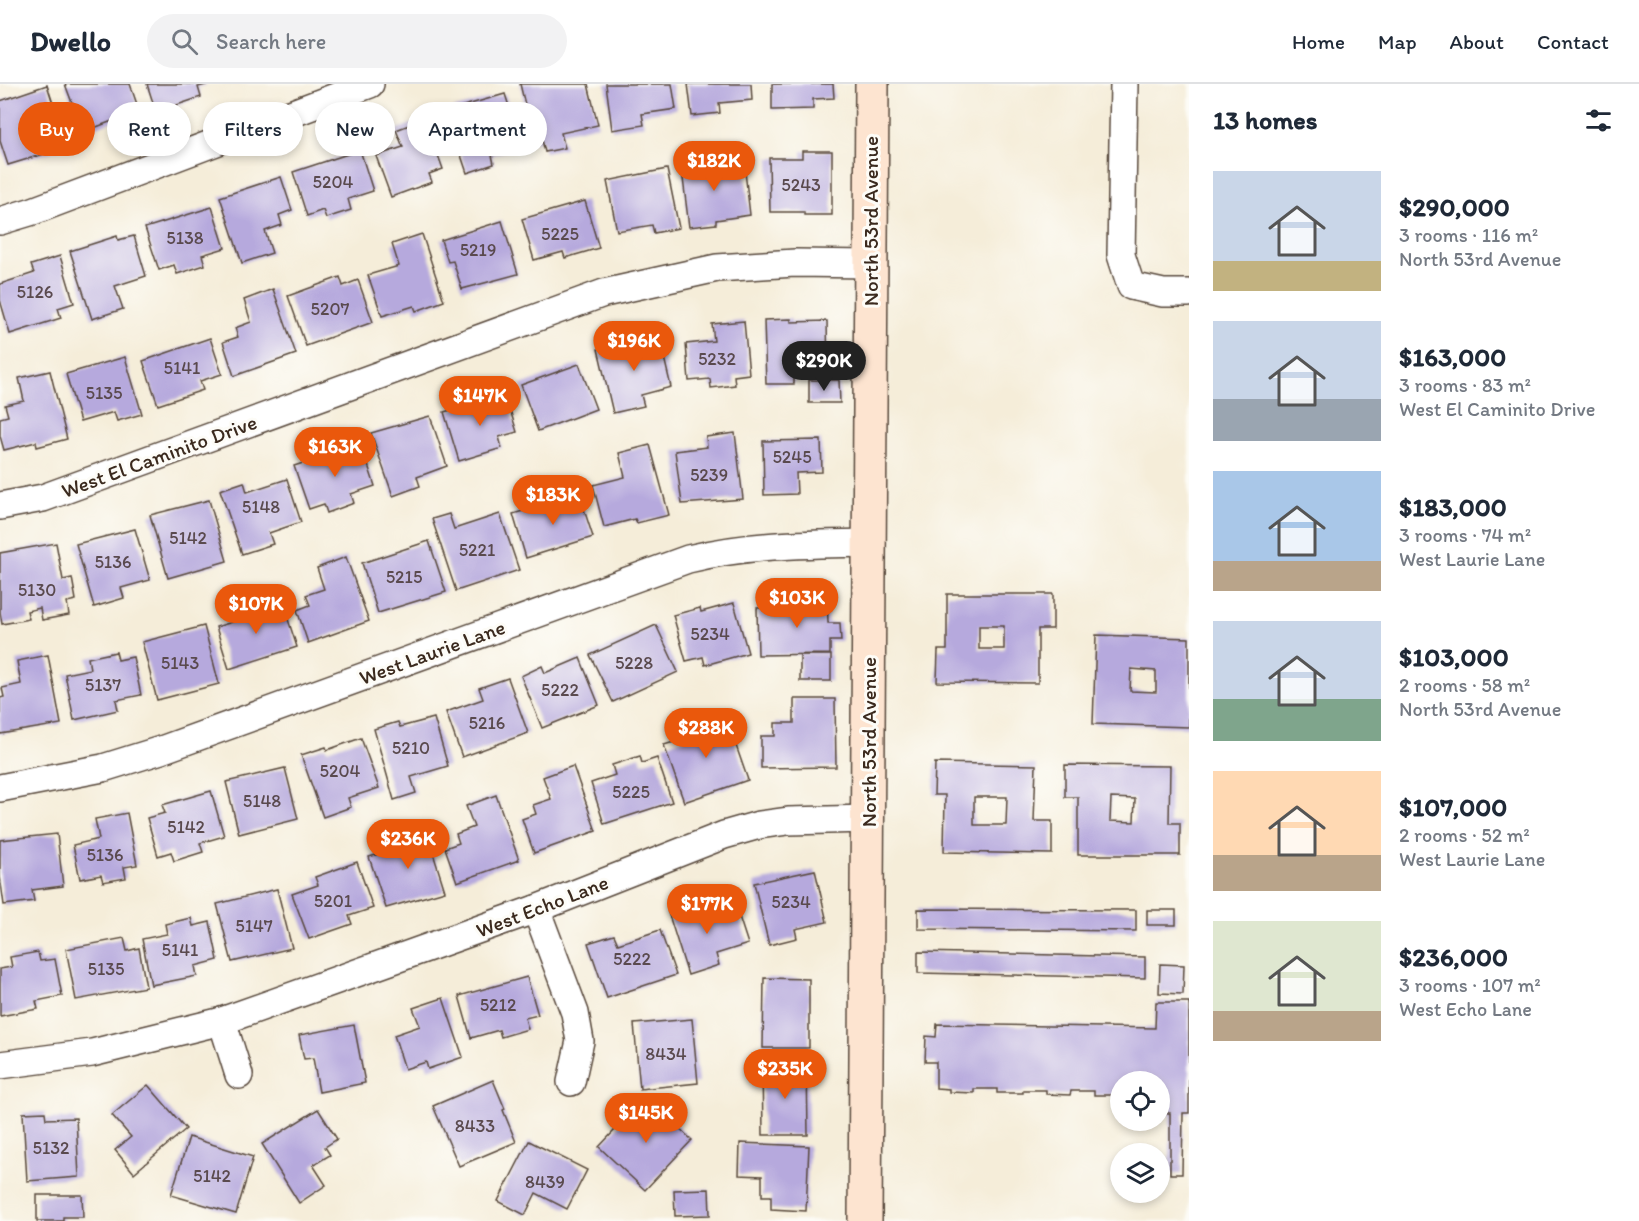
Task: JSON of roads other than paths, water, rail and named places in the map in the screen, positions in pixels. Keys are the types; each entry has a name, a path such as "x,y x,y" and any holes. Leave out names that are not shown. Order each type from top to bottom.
{"street":[{"path":"0,221 33,211 370,84"},
{"name":"North 53rd Avenue","path":"865,1221 872,84"},
{"path":"1124,84 1121,255 1131,286 1163,293 1189,293"},
{"name":"West El Caminito Drive","path":"0,506 43,498 604,293 717,268 795,263 870,264"},
{"name":"West Laurie Lane","path":"0,788 103,768 161,750 688,559 771,545 869,543"},
{"name":"West Echo Lane","path":"0,1065 92,1053 222,1021 536,909 724,836 759,825 788,821 867,819"},
{"path":"536,909 575,1013 580,1041 571,1082"},
{"path":"222,1021 239,1076"}]}
